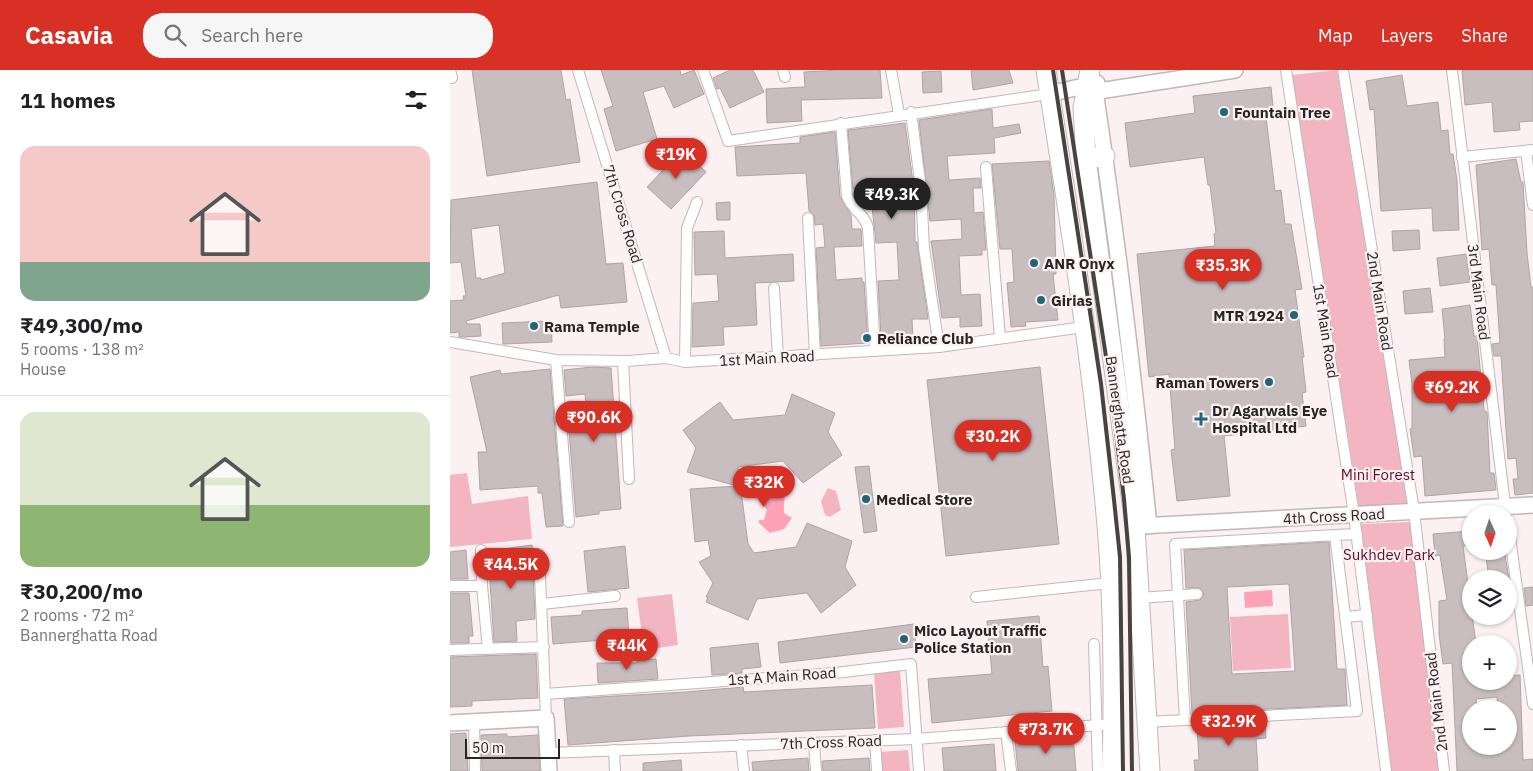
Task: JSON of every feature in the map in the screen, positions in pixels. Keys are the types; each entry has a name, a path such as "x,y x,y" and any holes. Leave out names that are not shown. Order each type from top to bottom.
{"highway":[{"name":"Bannerghatta Road","path":"1046,70 1045,94 1084,327 1107,526 1110,583 1105,725 1112,771"},
{"name":"Bannerghatta Road","path":"1089,85 1083,108 1086,158 1142,526 1139,598 1150,771"},
{"path":"1086,158 1104,156"}],"street":[{"path":"450,70 452,78 450,78"},
{"name":"7th Cross Road","path":"578,70 666,358"},
{"path":"703,70 728,140 1045,94 1177,70"},
{"path":"891,70 898,114"},
{"path":"1036,70 1045,94"},
{"path":"1089,85 1235,70"},
{"name":"1st Main Road","path":"1286,70 1357,534 1386,771"},
{"name":"2nd Main Road","path":"1343,70 1414,511 1444,771"},
{"name":"3rd Main Road","path":"1452,70 1505,505"},
{"path":"1089,85 1104,156 1134,375 1142,526"},
{"path":"911,112 921,189 924,248 939,347"},
{"path":"841,123 847,196 849,202 865,218 868,228 875,351"},
{"path":"1462,157 1530,150 1533,205"},
{"path":"986,167 1000,338"},
{"path":"686,362 687,228 697,202"},
{"path":"808,218 815,355"},
{"path":"774,288 778,357"},
{"name":"1st Main Road","path":"450,342 556,360 623,361 666,358 686,362 939,347 1084,327"},
{"path":"556,360 569,522"},
{"path":"623,361 629,479"},
{"name":"4th Cross Road","path":"1518,508 1533,505"},
{"name":"4th Cross Road","path":"1142,526 1414,511 1462,510"},
{"path":"1185,720 1175,544 1357,534"},
{"path":"1147,722 1357,711 1335,535"},
{"path":"481,550 482,586 488,649"},
{"path":"539,554 549,771"},
{"path":"1513,560 1533,704"},
{"path":"976,597 1110,583"},
{"path":"450,586 482,586"},
{"path":"1139,598 1197,594"},
{"path":"542,604 615,596"},
{"path":"1345,617 1367,615"},
{"path":"1094,644 1105,725 1098,771"},
{"path":"450,650 544,647"},
{"name":"1st A Main Road","path":"545,694 835,672 911,664 919,771"},
{"path":"450,723 546,718"},
{"path":"474,722 476,771"},
{"name":"7th Cross Road","path":"548,752 814,743 1105,725"},
{"path":"1006,732 1011,771"},
{"path":"875,740 877,771"},
{"path":"814,743 816,771"},
{"path":"741,745 744,771"},
{"path":"614,750 615,771"}],"green space":[{"name":"Mini Forest","path":"1337,70 1408,506 1359,508 1292,75"},
{"path":"467,473 472,504 528,496 532,539 450,547 450,475"},
{"path":"828,488 836,491 841,510 830,517 825,515 821,501"},
{"name":"Mini Forest","path":"1410,522 1439,771 1391,771 1361,524"},
{"path":"672,594 678,645 644,650 637,598"},
{"path":"1288,614 1291,668 1233,671 1230,617"},
{"path":"900,670 904,727 878,729 874,672"},
{"path":"908,750 910,771 880,771 879,752"}],"shaded area":[{"path":"769,483 777,483 781,486 785,496 784,513 792,518 784,529 770,533 759,523 759,520 764,520 767,510 760,500 760,490"},
{"path":"1272,590 1273,606 1245,608 1244,592"}],"building":[{"path":"472,70 561,70 566,100 570,99 580,162 487,176"},
{"path":"601,70 680,70 681,75 694,70 704,94 674,108 664,86 643,92 657,139 616,151 604,109 613,106"},
{"path":"730,70 753,70 764,92 730,108 720,88 717,89 713,78"},
{"path":"880,70 882,98 801,100 802,121 767,123 766,89 805,87 804,72"},
{"path":"971,70 1009,70 1013,83 973,90"},
{"path":"1462,70 1533,70 1533,121 1519,122 1520,130 1494,132 1492,102 1465,105"},
{"path":"941,71 942,92 923,93 922,72"},
{"path":"1402,75 1407,106 1438,102 1441,131 1448,130 1450,154 1453,154 1457,181 1459,230 1433,231 1432,208 1381,211 1374,109 1370,110 1366,81"},
{"path":"1271,87 1274,116 1266,117 1275,191 1281,190 1285,224 1291,224 1302,289 1295,290 1304,357 1302,357 1306,392 1302,393 1306,426 1224,436 1230,496 1177,501 1171,450 1175,449 1169,374 1149,377 1137,254 1215,246 1214,234 1216,233 1210,185 1208,185 1204,157 1130,167 1125,123 1195,113 1193,96"},
{"path":"992,109 993,128 1019,124 1021,133 994,138 995,153 947,156 949,180 980,178 981,188 973,188 974,213 983,212 986,250 982,250 982,255 959,256 961,295 980,294 982,326 960,327 960,317 942,318 931,241 962,239 961,219 930,221 919,120"},
{"path":"905,123 914,190 915,242 917,242 928,319 912,319 913,337 881,338 878,281 899,280 897,242 876,243 870,188 853,189 848,130"},
{"path":"835,132 840,197 851,215 852,229 861,229 862,246 834,247 836,280 862,278 862,282 864,282 868,343 821,346 816,248 825,247 823,224 815,225 814,215 809,211 806,173 737,176 735,147 800,143 800,137"},
{"path":"682,150 706,172 671,209 647,187"},
{"path":"1516,159 1521,182 1523,182 1527,253 1531,287 1533,287 1533,493 1515,495 1513,479 1518,479 1516,458 1508,459 1501,356 1494,356 1492,344 1500,343 1496,285 1492,285 1489,249 1482,250 1476,165"},
{"path":"1049,161 1054,195 1056,274 1053,274 1058,320 1025,322 1026,326 1011,327 1007,283 1014,282 1012,249 1000,249 992,164"},
{"path":"597,182 606,264 623,263 627,302 561,308 559,295 466,321 467,324 480,324 481,336 459,337 459,332 450,333 450,301 464,300 463,296 466,296 461,262 450,263 451,200","holes":["499,225 505,273 481,280 481,278 476,278 471,229"]},
{"path":"730,202 730,220 717,220 716,203"},
{"path":"1419,230 1420,249 1393,251 1392,231"},
{"path":"724,231 725,258 793,254 794,281 755,283 757,325 723,327 724,345 692,347 693,303 719,301 717,274 695,275 694,232"},
{"path":"1466,254 1470,282 1440,286 1437,258"},
{"path":"1430,288 1433,312 1405,314 1403,291"},
{"path":"1470,305 1474,336 1477,336 1484,410 1487,412 1490,473 1494,473 1496,490 1425,496 1422,456 1414,457 1410,429 1412,428 1412,384 1409,360 1445,357 1442,309"},
{"path":"551,321 552,342 503,344 502,323"},
{"path":"592,367 611,368 621,509 599,511 599,514 576,517 569,431 588,430 585,394 566,396 564,370"},
{"path":"1040,367 1059,544 946,556 927,380"},
{"path":"550,369 563,526 546,527 542,493 538,493 538,486 480,490 478,452 487,452 470,377 500,370 501,374"},
{"path":"792,394 835,413 828,432 842,455 803,483 783,461 738,467 748,544 754,553 796,547 807,523 852,541 845,567 856,585 821,613 807,593 757,599 748,620 706,602 708,597 706,597 713,583 699,562 711,556 708,540 695,542 690,489 737,486 687,472 696,448 683,430 720,402 733,420 785,415"},
{"name":"Medical Store","path":"869,466 877,531 864,533 855,467"},
{"path":"1462,532 1462,560 1465,560 1466,570 1462,570 1462,625 1473,625 1475,635 1462,635 1462,690 1517,690 1517,675 1520,675 1523,760 1533,759 1533,771 1457,771 1452,663 1443,664 1439,634 1439,601 1447,600 1440,555 1435,556 1433,534"},
{"path":"1329,542 1337,669 1345,669 1347,705 1192,713 1186,602 1200,600 1204,594 1200,588 1186,588 1184,550","holes":["1289,584 1295,671 1232,674 1227,587"]},
{"path":"532,545 535,619 516,621 517,641 494,642 488,551"},
{"path":"625,546 629,588 588,592 584,551"},
{"path":"466,550 468,579 450,579 450,552"},
{"path":"1486,560 1506,560 1508,570 1488,570"},
{"path":"1533,587 1533,605 1526,606 1524,588"},
{"path":"450,593 469,593 473,636 469,636 469,643 450,643"},
{"path":"627,608 629,638 553,644 551,617 582,615 582,611"},
{"path":"1039,616 1043,667 1048,666 1052,711 932,723 928,679 992,674 987,621"},
{"path":"914,624 916,647 780,663 778,642"},
{"path":"758,643 761,667 742,669 742,673 712,675 710,648"},
{"path":"536,654 538,698 472,701 472,706 450,707 450,657"},
{"path":"656,659 658,679 598,683 597,663 637,663 637,660"},
{"path":"872,685 875,728 689,736 568,745 564,699 743,687 744,692"},
{"path":"1265,723 1266,738 1256,739 1258,771 1195,771 1194,760 1199,760 1197,726"},
{"path":"466,733 468,771 450,771 450,734"},
{"path":"507,734 507,737 538,735 540,771 482,771 481,735"},
{"path":"1073,736 1076,771 1018,771 1015,741"},
{"path":"994,744 996,771 944,771 942,748"},
{"path":"808,758 809,771 753,771 752,762"},
{"path":"869,758 870,771 823,771 822,761"},
{"path":"681,760 682,771 643,771 643,763"}],"railway":[{"path":"1053,70 1101,384 1120,557 1123,771"},
{"path":"1062,70 1110,383 1124,499 1129,557 1132,771"}],"place":[{"name":"Fountain Tree","path":"1224,112"},
{"name":"ANR Onyx","path":"1034,263"},
{"name":"Girias","path":"1041,300"},
{"name":"MTR 1924","path":"1294,315"},
{"name":"Rama Temple","path":"534,326"},
{"name":"Reliance Club","path":"867,338"},
{"name":"Raman Towers","path":"1269,382"},
{"name":"Dr Agarwals Eye Hospital Ltd","path":"1201,419"},
{"name":"Medical Store","path":"866,499"},
{"name":"Mico Layout Traffic Police Station","path":"904,639"}],"park label":[{"name":"Sukhdev Park","path":"1389,554"}]}
